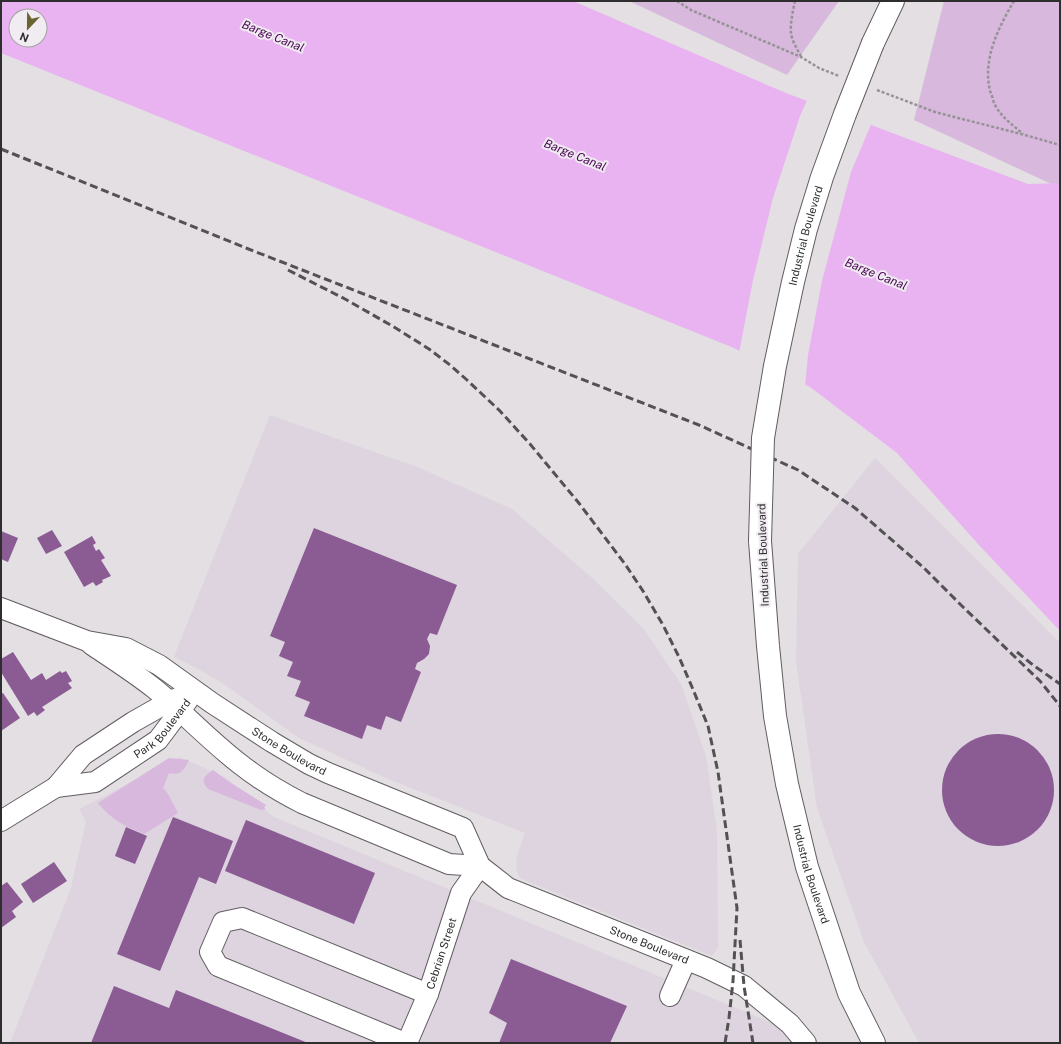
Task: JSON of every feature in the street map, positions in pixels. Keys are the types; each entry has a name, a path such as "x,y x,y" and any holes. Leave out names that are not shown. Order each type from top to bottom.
{"main road":[{"name":"Industrial Boulevard","path":"874,1043 849,994 807,867 787,784 775,716 760,542 764,438 775,366 806,229 844,114 873,43 893,1"}],"street":[{"name":"Stone Boulevard","path":"1,608 87,641 126,648 159,665 212,703 309,764 463,828 480,866 508,888 707,968 744,986 790,1024 806,1043"},
{"name":"Stone Boulevard","path":"87,641 153,687 250,772 280,792 302,803 449,864 480,866"},
{"name":"Park Boulevard","path":"1,822 56,787 83,755 132,722 175,706 195,690"},
{"name":"Park Boulevard","path":"56,787 96,782 158,740 175,706"},
{"name":"Cebrian Street","path":"406,1043 428,994 461,893 480,866"},
{"path":"406,1043 218,966 210,952 223,922 242,918 428,994"},
{"path":"670,996 686,960"}],"path":[{"path":"676,1 691,10 801,57 819,68 844,78"},
{"path":"795,1 792,15 791,33 801,57"},
{"path":"1014,1 996,36 988,72 990,88 995,105 1005,120 1025,135"},
{"path":"872,88 935,112 1060,145"}],"shaded area":[{"path":"629,1 839,1 787,75"},
{"path":"944,1 1060,1 1060,188 914,120"},
{"path":"270,415 417,467 512,509 590,576 643,628 681,684 706,756 717,831 718,947 712,956 520,878 516,865 517,856 525,833 388,779 299,738 224,684 174,657"},
{"path":"875,458 1060,643 1060,1043 919,1043 864,942 817,808 796,661 798,554"},
{"path":"180,757 226,778 274,817 782,1027 792,1043 10,1043 70,891 86,822 79,809"},
{"path":"169,758 189,760 179,773 169,773 163,788 168,794 178,813 144,834 119,822 98,803"},
{"path":"213,770 266,805 264,808 266,809 261,810 208,789 204,783 204,778"}],"water":[{"name":"Barge Canal","path":"1,1 573,1 786,93 1028,184 1060,183 1060,631 978,544 897,453 810,387 734,348 1,53"}],"pier":[{"path":"808,98 872,122 851,172 822,281 808,355 805,387 739,353 753,280 773,198 800,116"}],"building":[{"path":"314,528 457,585 437,635 430,633 427,639 430,646 429,654 417,663 415,669 421,672 401,722 386,716 381,730 367,725 362,739 304,716 310,702 295,696 301,681 287,676 293,662 279,656 285,642 270,636"},
{"path":"52,530 62,546 46,554 37,538"},
{"path":"1,531 18,538 8,562 1,559"},
{"path":"92,536 96,543 93,545 96,551 99,549 105,558 101,560 111,576 102,580 103,582 96,586 93,582 84,587 64,552"},
{"path":"13,652 31,680 42,673 46,680 60,671 62,673 66,671 72,681 68,683 72,688 42,707 45,710 37,716 34,712 28,716 1,672 1,659"},
{"path":"3,693 20,718 1,731 1,694"},
{"path":"998,734 1019,739 1029,744 1037,751 1044,759 1049,769 1054,790 1049,811 1044,821 1037,829 1029,836 1019,841 998,846 977,841 967,836 959,829 952,821 947,811 942,790 947,769 952,759 959,751 967,744 977,739"},
{"path":"173,817 233,841 216,884 199,877 160,971 117,954"},
{"path":"246,820 375,873 354,924 225,871"},
{"path":"126,827 147,836 135,864 115,856"},
{"path":"54,862 67,881 33,903 21,884"},
{"path":"7,882 23,902 12,911 16,917 1,928 1,886"},
{"path":"511,959 627,1006 610,1043 499,1043 507,1023 489,1013"},
{"path":"114,986 169,1008 176,990 308,1043 91,1043"}],"railway":[{"path":"1,149 246,248 699,425 798,470 855,508 923,567 1040,681 1060,706"},
{"path":"288,270 345,299 429,349 450,365 500,411 530,444 578,502 625,564 663,625 679,657 708,726 718,772 737,908 733,981 725,1043"},
{"path":"1017,652 1060,684"},
{"path":"740,940 744,986 753,1043"}]}
